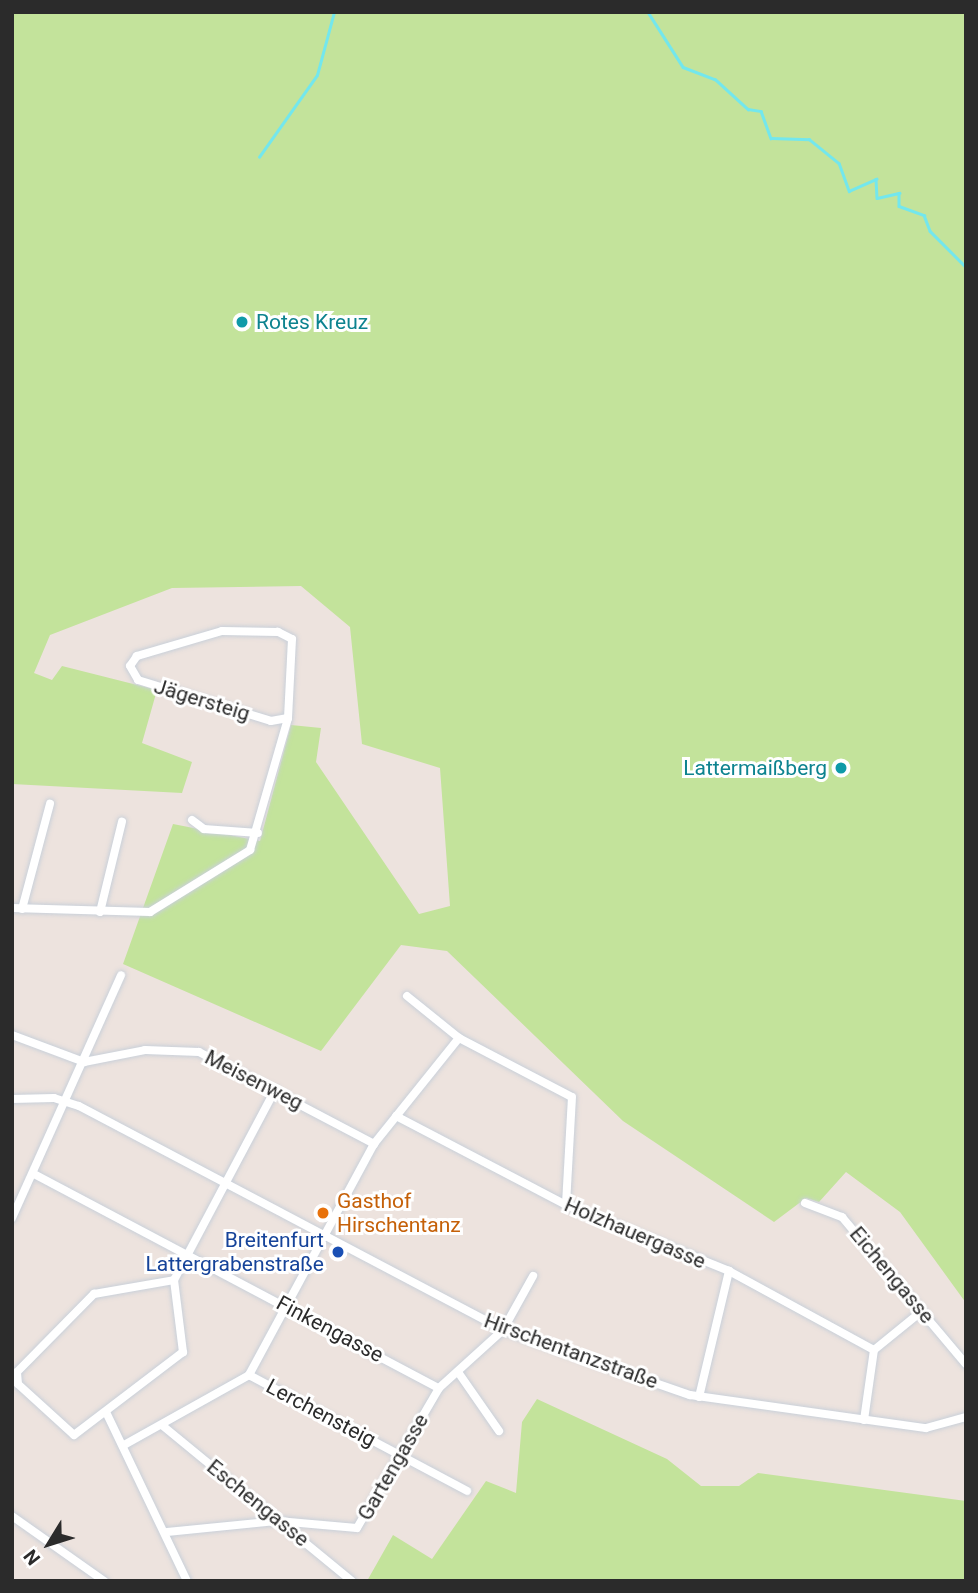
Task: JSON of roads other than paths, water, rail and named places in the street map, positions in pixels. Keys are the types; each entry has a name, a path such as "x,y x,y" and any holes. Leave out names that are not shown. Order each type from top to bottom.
{"street":[{"name":"Jägersteig","path":"222,631 278,632 292,639 288,718 271,721 142,682 130,666 158,645 222,631"},
{"path":"50,804 17,908 150,912 173,903 244,858 258,833 288,718"},
{"path":"192,820 204,829 258,833"},
{"path":"100,912 122,822"},
{"path":"12,1218 67,1102 121,975"},
{"path":"407,996 459,1038 572,1097 566,1205"},
{"name":"Meisenweg","path":"12,1035 84,1062 191,1050 275,1090 374,1144"},
{"path":"124,1445 163,1426 249,1375 374,1144 459,1038"},
{"path":"174,1280 94,1294 17,1372 18,1384 74,1435 183,1352 174,1280 275,1090"},
{"name":"Hirschentanzstraße","path":"12,1100 67,1102 503,1330 699,1397 938,1429 966,1417"},
{"name":"Holzhauergasse","path":"396,1116 566,1205 729,1271 874,1350"},
{"name":"Finkengasse","path":"34,1174 188,1252 439,1388"},
{"name":"Eichengasse","path":"806,1203 842,1217 966,1364"},
{"path":"699,1397 729,1271"},
{"name":"Gartengasse","path":"167,1532 278,1521 357,1528 402,1457 439,1388 503,1330 533,1276"},
{"path":"864,1420 874,1350 922,1311"},
{"path":"458,1372 499,1431"},
{"name":"Lerchensteig","path":"249,1375 467,1491"},
{"path":"106,1412 167,1532 187,1581"},
{"name":"Eschengasse","path":"163,1426 352,1581"},
{"path":"12,1516 104,1581"}],"waterway":[{"path":"259,157 317,75 334,12"},
{"path":"648,12 683,67 715,79 748,109 761,111 771,138 809,139 839,163 849,191 876,179 877,198 899,193 899,206 924,215 930,231 966,267"}],"place":[{"name":"Rotes Kreuz","path":"242,322"},
{"name":"Lattermaißberg","path":"841,768"},
{"name":"Gasthof Hirschentanz","path":"323,1213"},
{"name":"Breitenfurt Lattergrabenstraße","path":"338,1252"}]}
